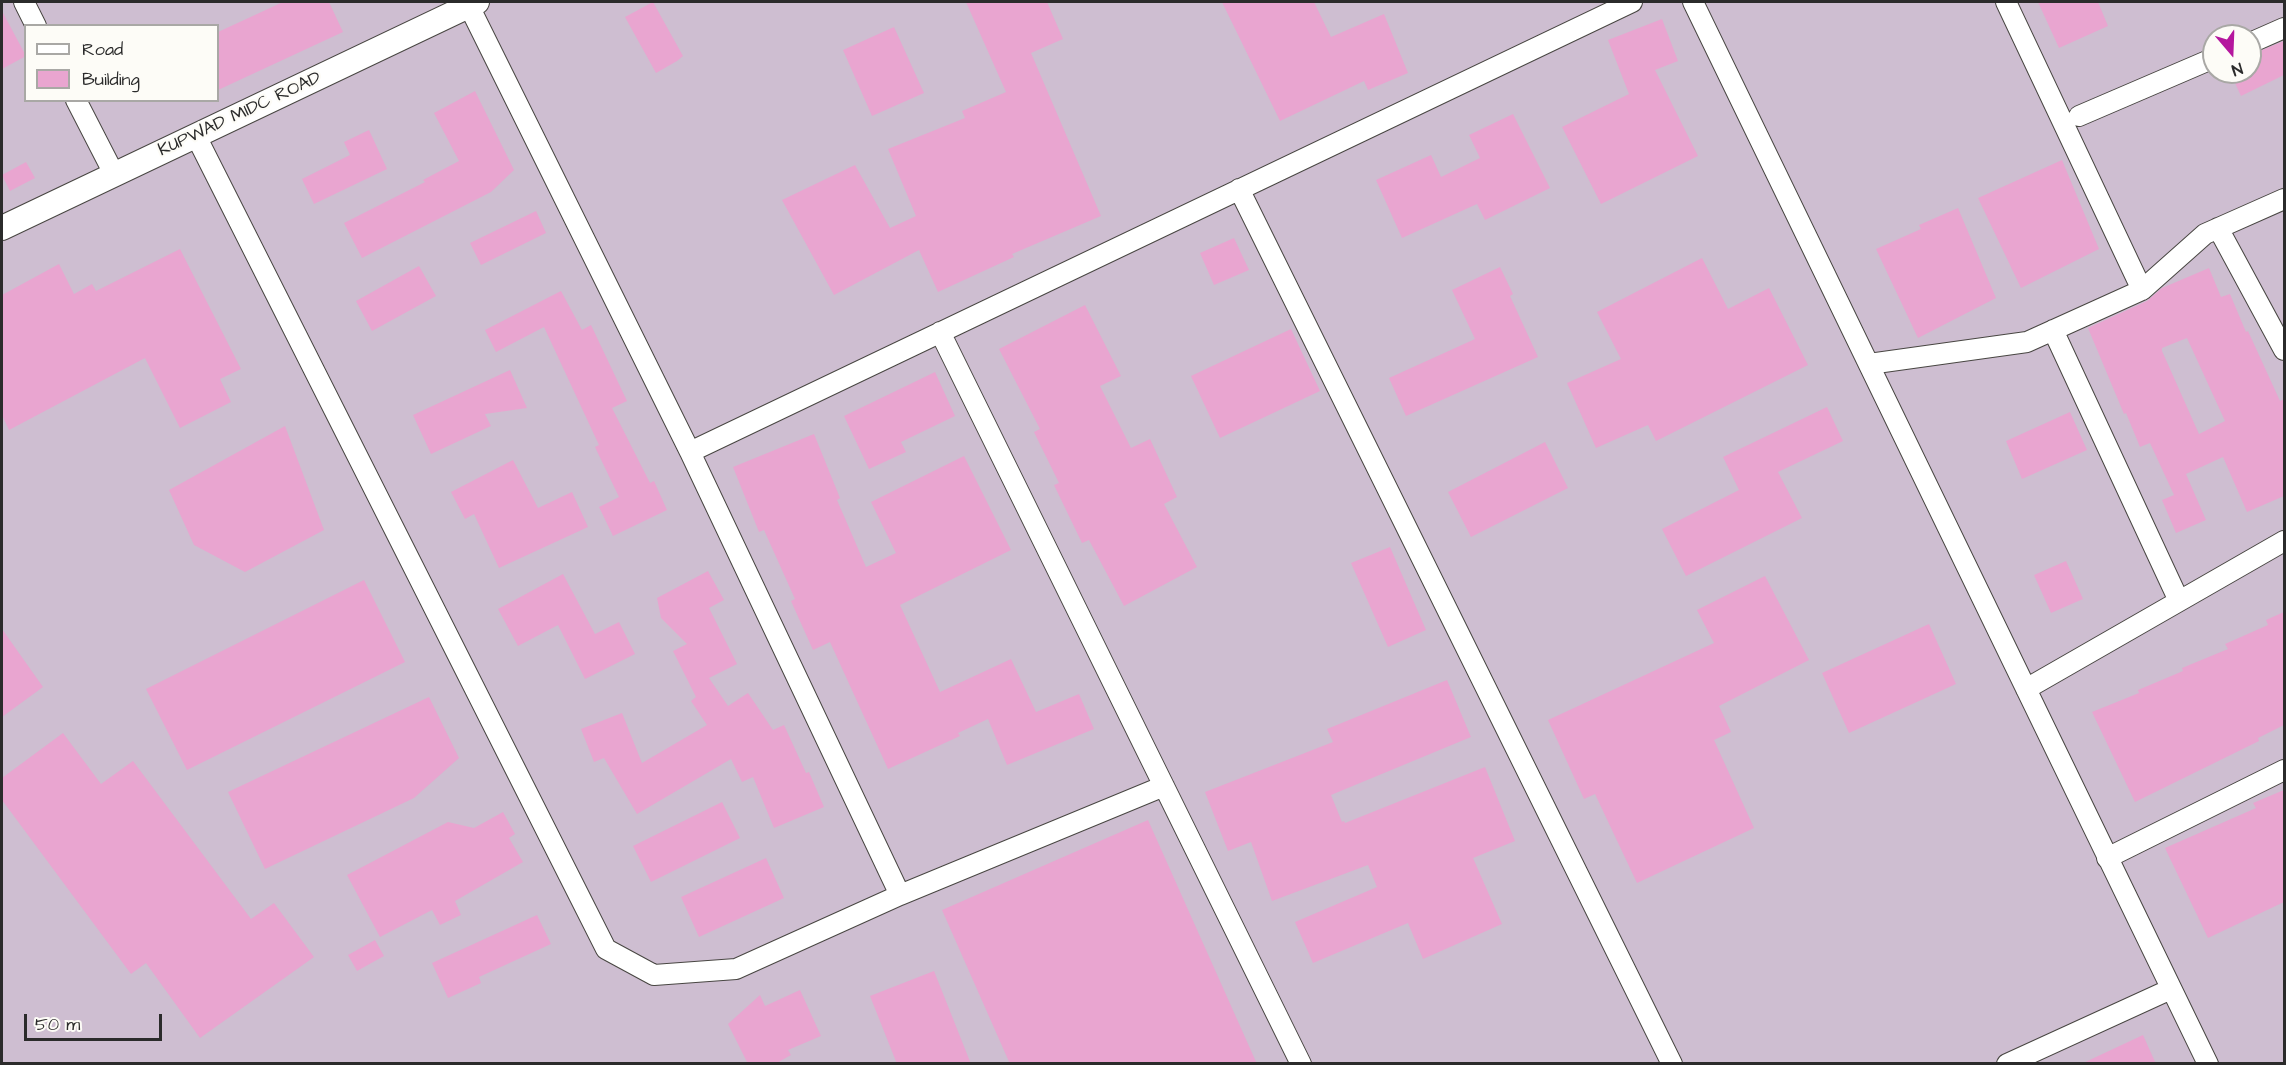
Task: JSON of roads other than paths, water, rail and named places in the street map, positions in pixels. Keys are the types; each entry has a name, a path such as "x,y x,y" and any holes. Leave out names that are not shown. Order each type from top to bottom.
{"main road":[{"name":"KUPWAD MIDC ROAD","path":"2,228 473,4"}],"street":[{"path":"24,2 35,24"},
{"path":"690,452 1632,2"},
{"path":"1694,2 2208,1064"},
{"path":"2006,2 2142,290"},
{"path":"473,4 690,452 900,895"},
{"path":"2262,38 2284,28"},
{"path":"2079,116 2202,63"},
{"path":"77,102 114,174"},
{"path":"196,136 606,949 654,975 736,969 900,895 1164,786"},
{"path":"1239,189 1672,1064"},
{"path":"1869,364 2027,342 2142,290 2205,234 2284,199"},
{"path":"2218,228 2284,350"},
{"path":"2053,330 2179,601"},
{"path":"940,332 1301,1064"},
{"path":"2026,689 2284,541"},
{"path":"2107,858 2284,770"},
{"path":"2007,1064 2170,989"}]}
